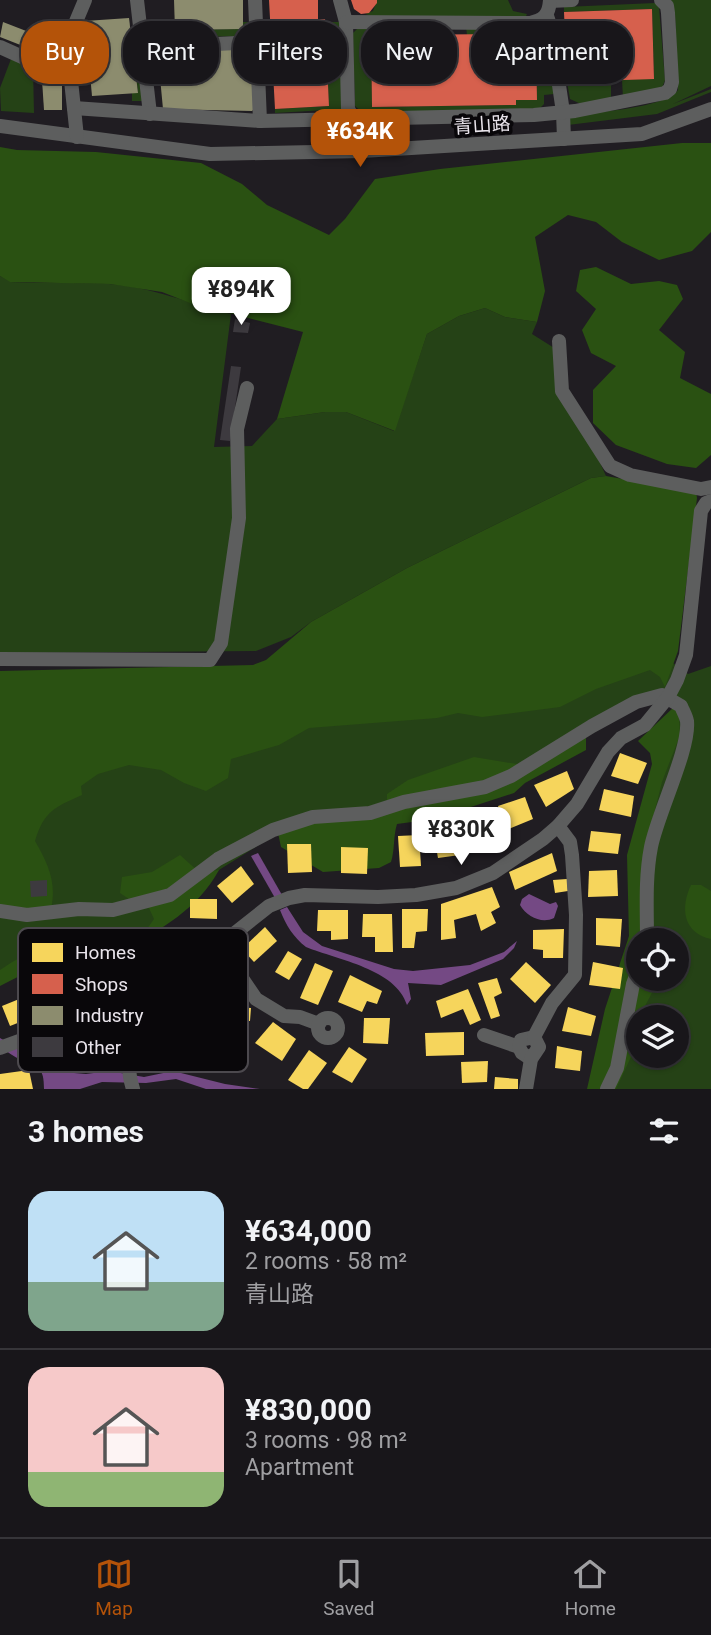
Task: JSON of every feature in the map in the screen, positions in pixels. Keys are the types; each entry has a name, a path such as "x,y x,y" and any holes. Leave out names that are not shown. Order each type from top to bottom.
{"street":[{"path":"76,21 85,0"},
{"path":"137,0 150,114"},
{"path":"256,0 256,21"},
{"path":"340,0 346,21"},
{"path":"564,139 563,112 547,16 550,0 572,0"},
{"path":"74,108 260,121 534,115 563,112 665,93 670,89 672,82 668,13 667,6 661,0"},
{"path":"347,22 530,23 547,16"},
{"path":"0,47 21,56"},
{"path":"347,66 348,109 354,119 356,152"},
{"path":"72,84 77,137"},
{"path":"259,84 260,121"},
{"name":"青山路","path":"0,126 210,154 356,152 642,134 711,109"},
{"path":"559,341 562,391 610,466 630,475 702,489 711,487"},
{"path":"0,659 210,660 221,643 239,519 237,429 247,388"},
{"path":"242,928 269,906 305,895 378,897 416,895 456,888 493,873 558,826 577,804 608,752 621,738 645,725 668,697 677,680 686,655 701,510 711,501"},
{"path":"0,911 27,915 45,908 113,910 170,895 206,867 273,830 313,817 370,813 404,802 485,787 512,776 636,702 662,695 681,706 687,724 681,753 661,808 651,846 646,885 647,928"},
{"path":"531,1059 522,1054 519,1046 521,1040 534,1037 552,1003 575,975 576,915 572,855 569,842 558,826"},
{"path":"248,986 257,999 284,1016 300,1017 319,1024"},
{"path":"607,1089 617,1068 632,991"},
{"path":"484,1035 519,1046"},
{"path":"526,1089 531,1059 539,1047 534,1037"},
{"path":"0,1048 18,1040"}],"green space":[{"path":"377,0 508,0 513,11 527,14 525,18 365,14 373,11"},
{"path":"670,0 711,0 711,86 673,104 711,89 711,92 657,114 568,125 570,115 658,102 678,90 675,14"},
{"path":"655,3 659,7 665,80 662,88 623,98 622,84 633,84 633,79 654,78 652,9 564,12 564,7"},
{"path":"466,26 471,26 471,35 467,35"},
{"path":"361,27 361,84 372,84 372,107 515,105 516,100 537,100 537,84 553,84 554,94 544,95 544,104 539,109 363,113 355,106 353,33"},
{"path":"219,29 233,29 233,36 219,36"},
{"path":"11,59 21,64 21,84 33,84 34,113 1,111 0,88"},
{"path":"137,84 142,84 144,101 132,101 132,93 138,92"},
{"path":"328,84 342,84 343,109 275,113 275,109 329,106"},
{"path":"567,84 611,84 611,99 581,104 570,99"},
{"path":"682,143 711,143 711,232 692,251 659,260 622,242 596,222 568,215 535,237 545,291 537,322 505,317 485,308 459,316 427,334 395,431 346,412 325,412 277,419 303,332 190,303 162,292 110,284 10,282 0,276 0,147 17,150 96,152 201,163 242,184 267,205 329,235 345,219 375,179 440,169"},
{"path":"596,267 631,284 659,281 677,285 683,299 659,330 685,352 680,378 711,394 711,455 696,468 667,464 616,445 593,423 593,390 616,366 591,353 582,330 596,309 576,291 580,270"},
{"path":"0,276 11,282 125,286 156,292 231,314 214,447 252,446 277,419 325,412 346,412 394,431 427,334 459,316 485,308 505,317 537,322 532,334 559,351 565,385 606,476 591,478 407,568 311,622 291,637 256,651 0,653"},
{"path":"606,476 696,492 678,651 665,687 660,677 650,670 596,689 560,707 482,717 458,713 437,718 309,728 279,745 231,759 228,778 206,791 161,770 129,765 98,774 81,786 82,795 52,811 38,831 35,841 52,882 51,909 34,912 0,904 0,671 253,665 266,660 311,622 407,568 591,478"},
{"path":"658,652 688,674 711,666 711,1089 601,1089 626,988 626,991 689,991 689,928 634,928 634,854 675,706 651,700 570,749 278,833 219,870 150,928 18,928 18,968 0,976 0,838 101,751"},
{"path":"675,706 680,735 662,782 644,853 642,928 629,928 627,855 652,764 650,753 638,741"},
{"path":"586,737 586,750 525,783 514,793 434,819 397,824 391,862 379,868 323,872 281,847 278,833 300,823 387,809 387,794 408,780 474,757 523,765"},
{"path":"180,855 200,873 219,870 200,896 162,928 148,928 154,919 149,908 120,893 122,877 152,872"},
{"path":"691,885 701,885 711,891 711,939 695,931 686,918 686,902"},
{"path":"626,945 626,991 653,991 645,1005 626,1005 626,1068 616,1089 587,1089 605,1009"},
{"path":"18,959 18,977 0,986 0,970"}],"shaded area":[{"path":"258,853 282,895 275,898 251,856"},
{"path":"529,894 550,904 556,902 558,906 554,918 540,920 527,913 520,905 522,899"},
{"path":"287,907 303,932 322,946 394,969 413,971 470,965 504,952 517,941 503,959 441,985 408,983 411,999 407,1005 401,993 379,974 306,947 285,921 280,910"},
{"path":"0,1038 18,1049 18,1058 16,1057 0,1047"},
{"path":"41,1072 115,1072 144,1077 177,1072 225,1084 260,1089 206,1089 176,1079 146,1083 102,1082 80,1089 44,1089"}],"building: Homes":[{"path":"620,753 647,763 638,784 611,776"},
{"path":"567,771 574,789 546,807 534,785"},
{"path":"604,789 634,796 631,817 599,810"},
{"path":"525,797 533,819 506,830 498,806"},
{"path":"489,813 499,837 476,847 466,820"},
{"path":"455,827 460,855 438,858 433,830"},
{"path":"591,831 621,834 618,854 588,851"},
{"path":"419,835 421,866 400,867 398,836"},
{"path":"287,844 311,844 312,872 288,873"},
{"path":"341,847 368,848 367,874 341,873"},
{"path":"552,853 557,871 515,890 509,872"},
{"path":"241,866 254,884 232,903 217,886"},
{"path":"617,870 618,896 588,897 589,871"},
{"path":"567,879 568,891 555,893 553,880"},
{"path":"492,887 500,907 491,912 496,923 481,931 476,914 454,920 456,938 441,940 441,904"},
{"path":"190,899 217,899 217,919 190,918"},
{"path":"402,909 428,909 427,931 416,932 414,948 402,948"},
{"path":"318,910 348,910 348,939 331,940 331,931 317,931"},
{"path":"363,914 392,914 393,952 375,952 375,937 362,937"},
{"path":"596,918 622,919 620,947 596,945"},
{"path":"265,927 277,941 254,962 248,956 248,943"},
{"path":"564,929 563,958 543,958 543,950 533,949 533,930"},
{"path":"288,951 302,959 289,980 275,972"},
{"path":"526,962 551,985 535,1003 510,979"},
{"path":"593,962 623,968 620,989 589,985"},
{"path":"315,963 333,971 318,1005 300,998"},
{"path":"350,975 382,991 377,1004 367,1001 362,1012 338,1002"},
{"path":"497,978 502,993 494,997 500,1016 491,1019 478,983"},
{"path":"468,989 481,1020 470,1025 463,1009 441,1018 436,1001"},
{"path":"18,1000 18,1023 10,1026 2,1006"},
{"path":"568,1007 596,1016 591,1036 562,1031"},
{"path":"248,1008 251,1008 248,1021"},
{"path":"364,1018 390,1018 388,1044 363,1043"},
{"path":"273,1022 296,1039 282,1061 255,1043"},
{"path":"464,1032 464,1055 426,1056 425,1033"},
{"path":"557,1046 582,1051 580,1071 555,1068"},
{"path":"349,1047 367,1059 352,1083 332,1072"},
{"path":"309,1050 327,1063 308,1089 303,1089 288,1080"},
{"path":"488,1061 487,1082 462,1083 461,1062"},
{"path":"29,1072 33,1089 0,1089 0,1074"},
{"path":"495,1077 518,1079 518,1089 494,1089"}],"building: Shops":[{"path":"269,0 318,0 318,19 325,21 270,21"},
{"path":"351,0 377,0 377,3 369,13 361,14 354,9"},
{"path":"652,9 654,79 633,80 633,21 564,21 564,12"},
{"path":"457,34 471,34 471,84 537,84 537,100 516,100 516,105 372,107 372,84 457,84"},
{"path":"274,84 328,84 329,106 275,109"}],"building: Industry":[{"path":"174,0 243,0 243,21 233,21 233,29 219,29 219,21 175,21"},
{"path":"129,18 129,21 123,21 123,84 137,84 138,93 92,96 91,84 109,84 109,21 85,21"},
{"path":"3,22 21,29 21,45 0,37"},
{"path":"233,47 233,84 255,84 256,107 252,111 163,109 161,84 219,84 219,49"},
{"path":"42,84 62,84 62,110 44,110"}],"building: Other":[{"path":"235,319 250,323 248,333 233,332"},
{"path":"231,366 241,367 230,441 220,440"},
{"path":"47,880 47,896 31,897 30,881"}]}
